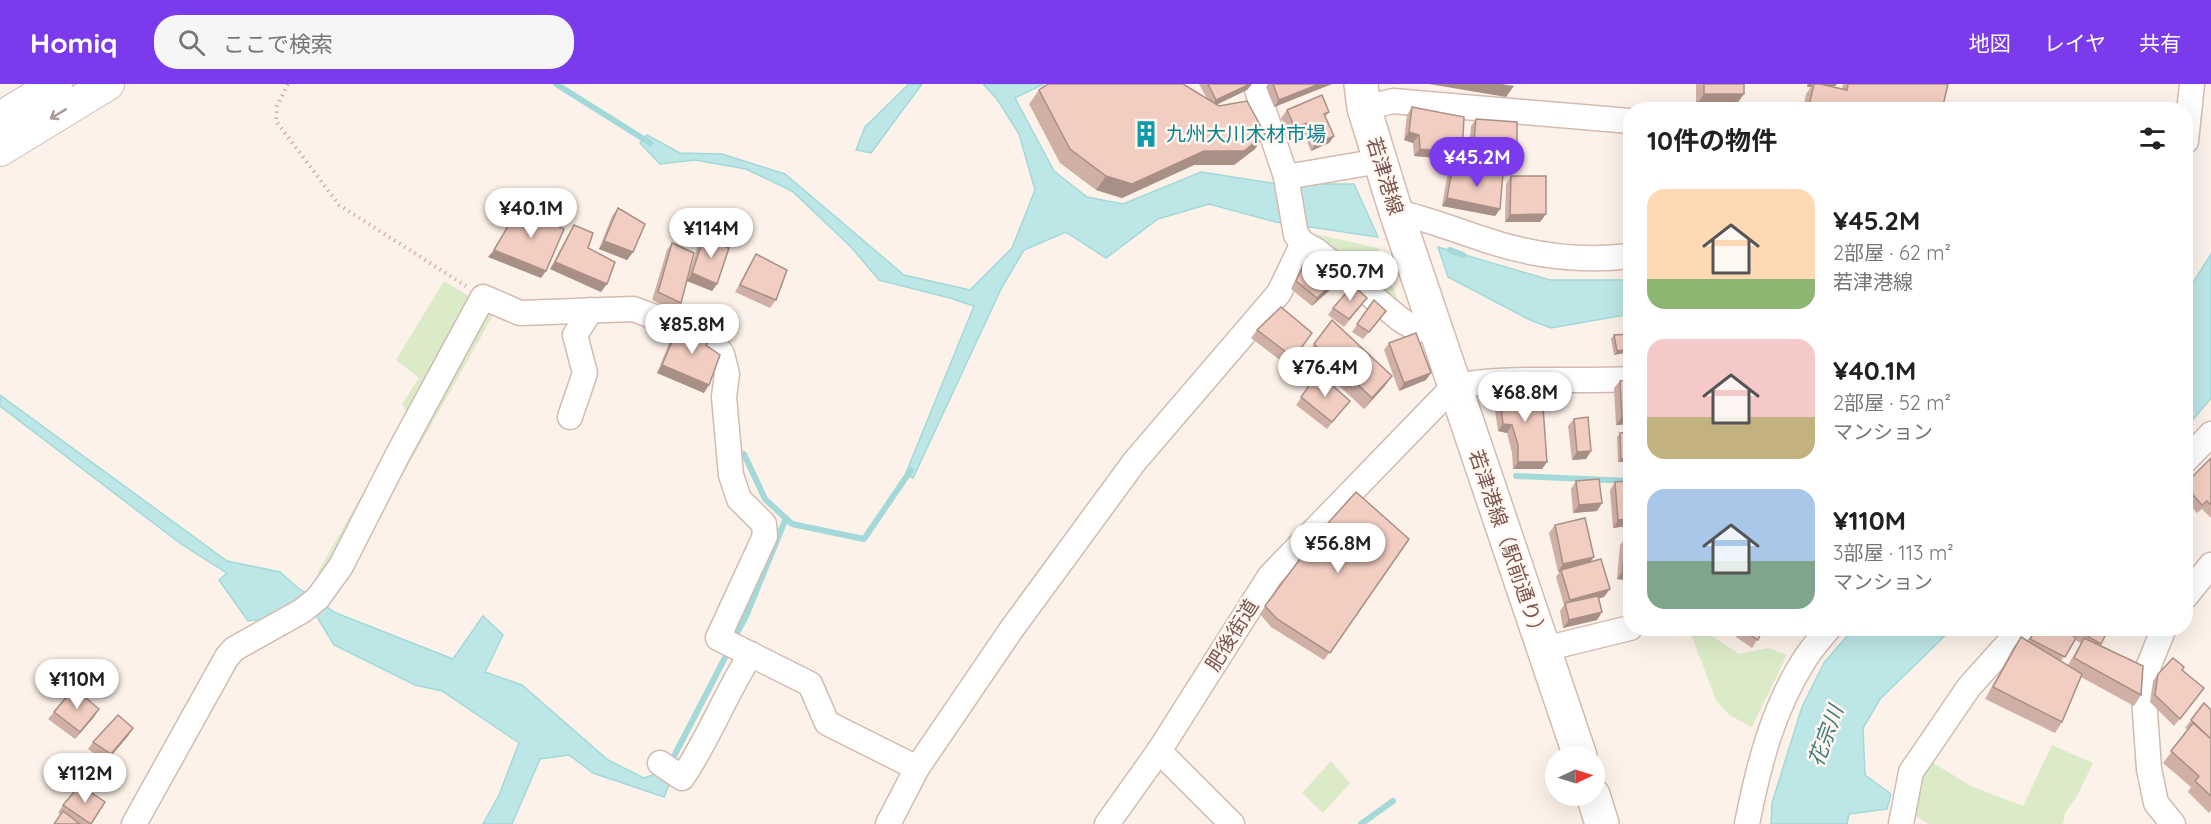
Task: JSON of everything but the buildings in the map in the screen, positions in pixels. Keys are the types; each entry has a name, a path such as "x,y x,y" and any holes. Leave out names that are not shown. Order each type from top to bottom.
{"main road":[{"name":"若津港線","path":"1362,96 1398,221 1414,267"},
{"name":"若津港線（駅前通り）","path":"1414,267 1577,746"},
{"path":"1596,806 1602,824"}],"street":[{"path":"0,118 56,84"},
{"path":"0,150 108,84"},
{"path":"888,824 917,768 1011,630 1135,462 1279,293 1299,239 1286,177 1255,84"},
{"path":"2190,102 2192,84"},
{"path":"1362,96 1394,101 1623,120"},
{"path":"1286,177 1380,161"},
{"path":"1398,221 1429,220 1524,251 1593,260 1623,257"},
{"path":"1299,239 1401,320 1418,330 1433,328"},
{"path":"134,824 227,657 234,649 310,604 340,566 483,297 520,312 633,309 694,331 711,340 722,354 727,374 724,397 731,475 739,499 764,524 765,536 718,638 810,684 827,723 917,768"},
{"path":"570,417 585,373 575,335 591,310"},
{"path":"1454,386 1479,382 1623,379"},
{"name":"肥後街道","path":"1107,824 1159,751 1270,576 1454,386"},
{"path":"2193,453 2211,434"},
{"path":"2193,587 2211,565"},
{"path":"1544,649 1623,630"},
{"path":"1747,824 1756,778 1777,713 1803,661 1823,636"},
{"path":"1901,824 1911,772 1969,687 2015,636"},
{"path":"2161,636 2149,665 2144,698 2149,769 2156,803 2173,824"},
{"path":"665,767 682,778 699,753 733,682 739,649"},
{"path":"1159,751 1232,824"}],"path":[{"path":"288,84 277,106 276,121 339,205 483,297"}],"green space":[{"path":"1315,234 1378,248 1398,301"},
{"path":"444,281 495,312 338,590 318,572 408,414 402,404 419,378 396,360"},
{"path":"1692,636 1712,636 1739,654 1768,648 1787,655 1752,727 1729,715 1716,700"},
{"path":"2052,745 2093,763 2077,796 2065,813 2063,824 1928,824 1914,815 1922,779 1930,761 1971,786 2023,806"},
{"path":"1331,761 1350,783 1323,813 1302,793"}],"water":[{"path":"909,84 922,84 871,153 856,150 865,127"},
{"path":"983,84 1044,84 1015,98 1054,171 1087,197 1123,204 1201,172 1278,184 1354,184 1378,237 1276,222 1209,204 1158,219 1106,258 1066,232 1024,250 1002,287 913,478 906,473 974,306 879,280 851,247 792,191 746,169 695,160 660,164 640,143 647,135 680,153 722,154 785,174 904,275 970,290 1012,248 1035,190 1019,134 997,99"},
{"path":"1438,247 1550,280 1623,280 1623,315 1551,328 1530,320 1448,277"},
{"path":"2211,254 2211,398 2193,420 2193,283"},
{"path":"0,395 227,561 280,572 297,587 336,613 453,659 483,616 503,635 485,672 522,685 608,760 644,778 661,772 671,780 664,797 593,773 569,755 540,759 512,824 483,824 499,795 519,743 442,691 415,685 334,645 314,612 248,621 219,580 227,573 181,544 0,406"},
{"name":"花宗川","path":"1847,636 1945,636 1880,699 1863,728 1865,775 1891,794 1887,809 1849,814 1847,824 1771,824 1772,803 1802,707 1824,663"}],"waterway":[{"path":"556,84 650,143"},
{"path":"1450,250 1463,255"},
{"path":"744,454 765,499 792,524 864,539 911,470"},
{"path":"1516,476 1623,481"},
{"path":"734,639 747,614 786,518"},
{"path":"670,764 730,648"},
{"path":"1361,824 1393,801"}],"place":[{"name":"九州大川木材市場","path":"1146,134"}]}
